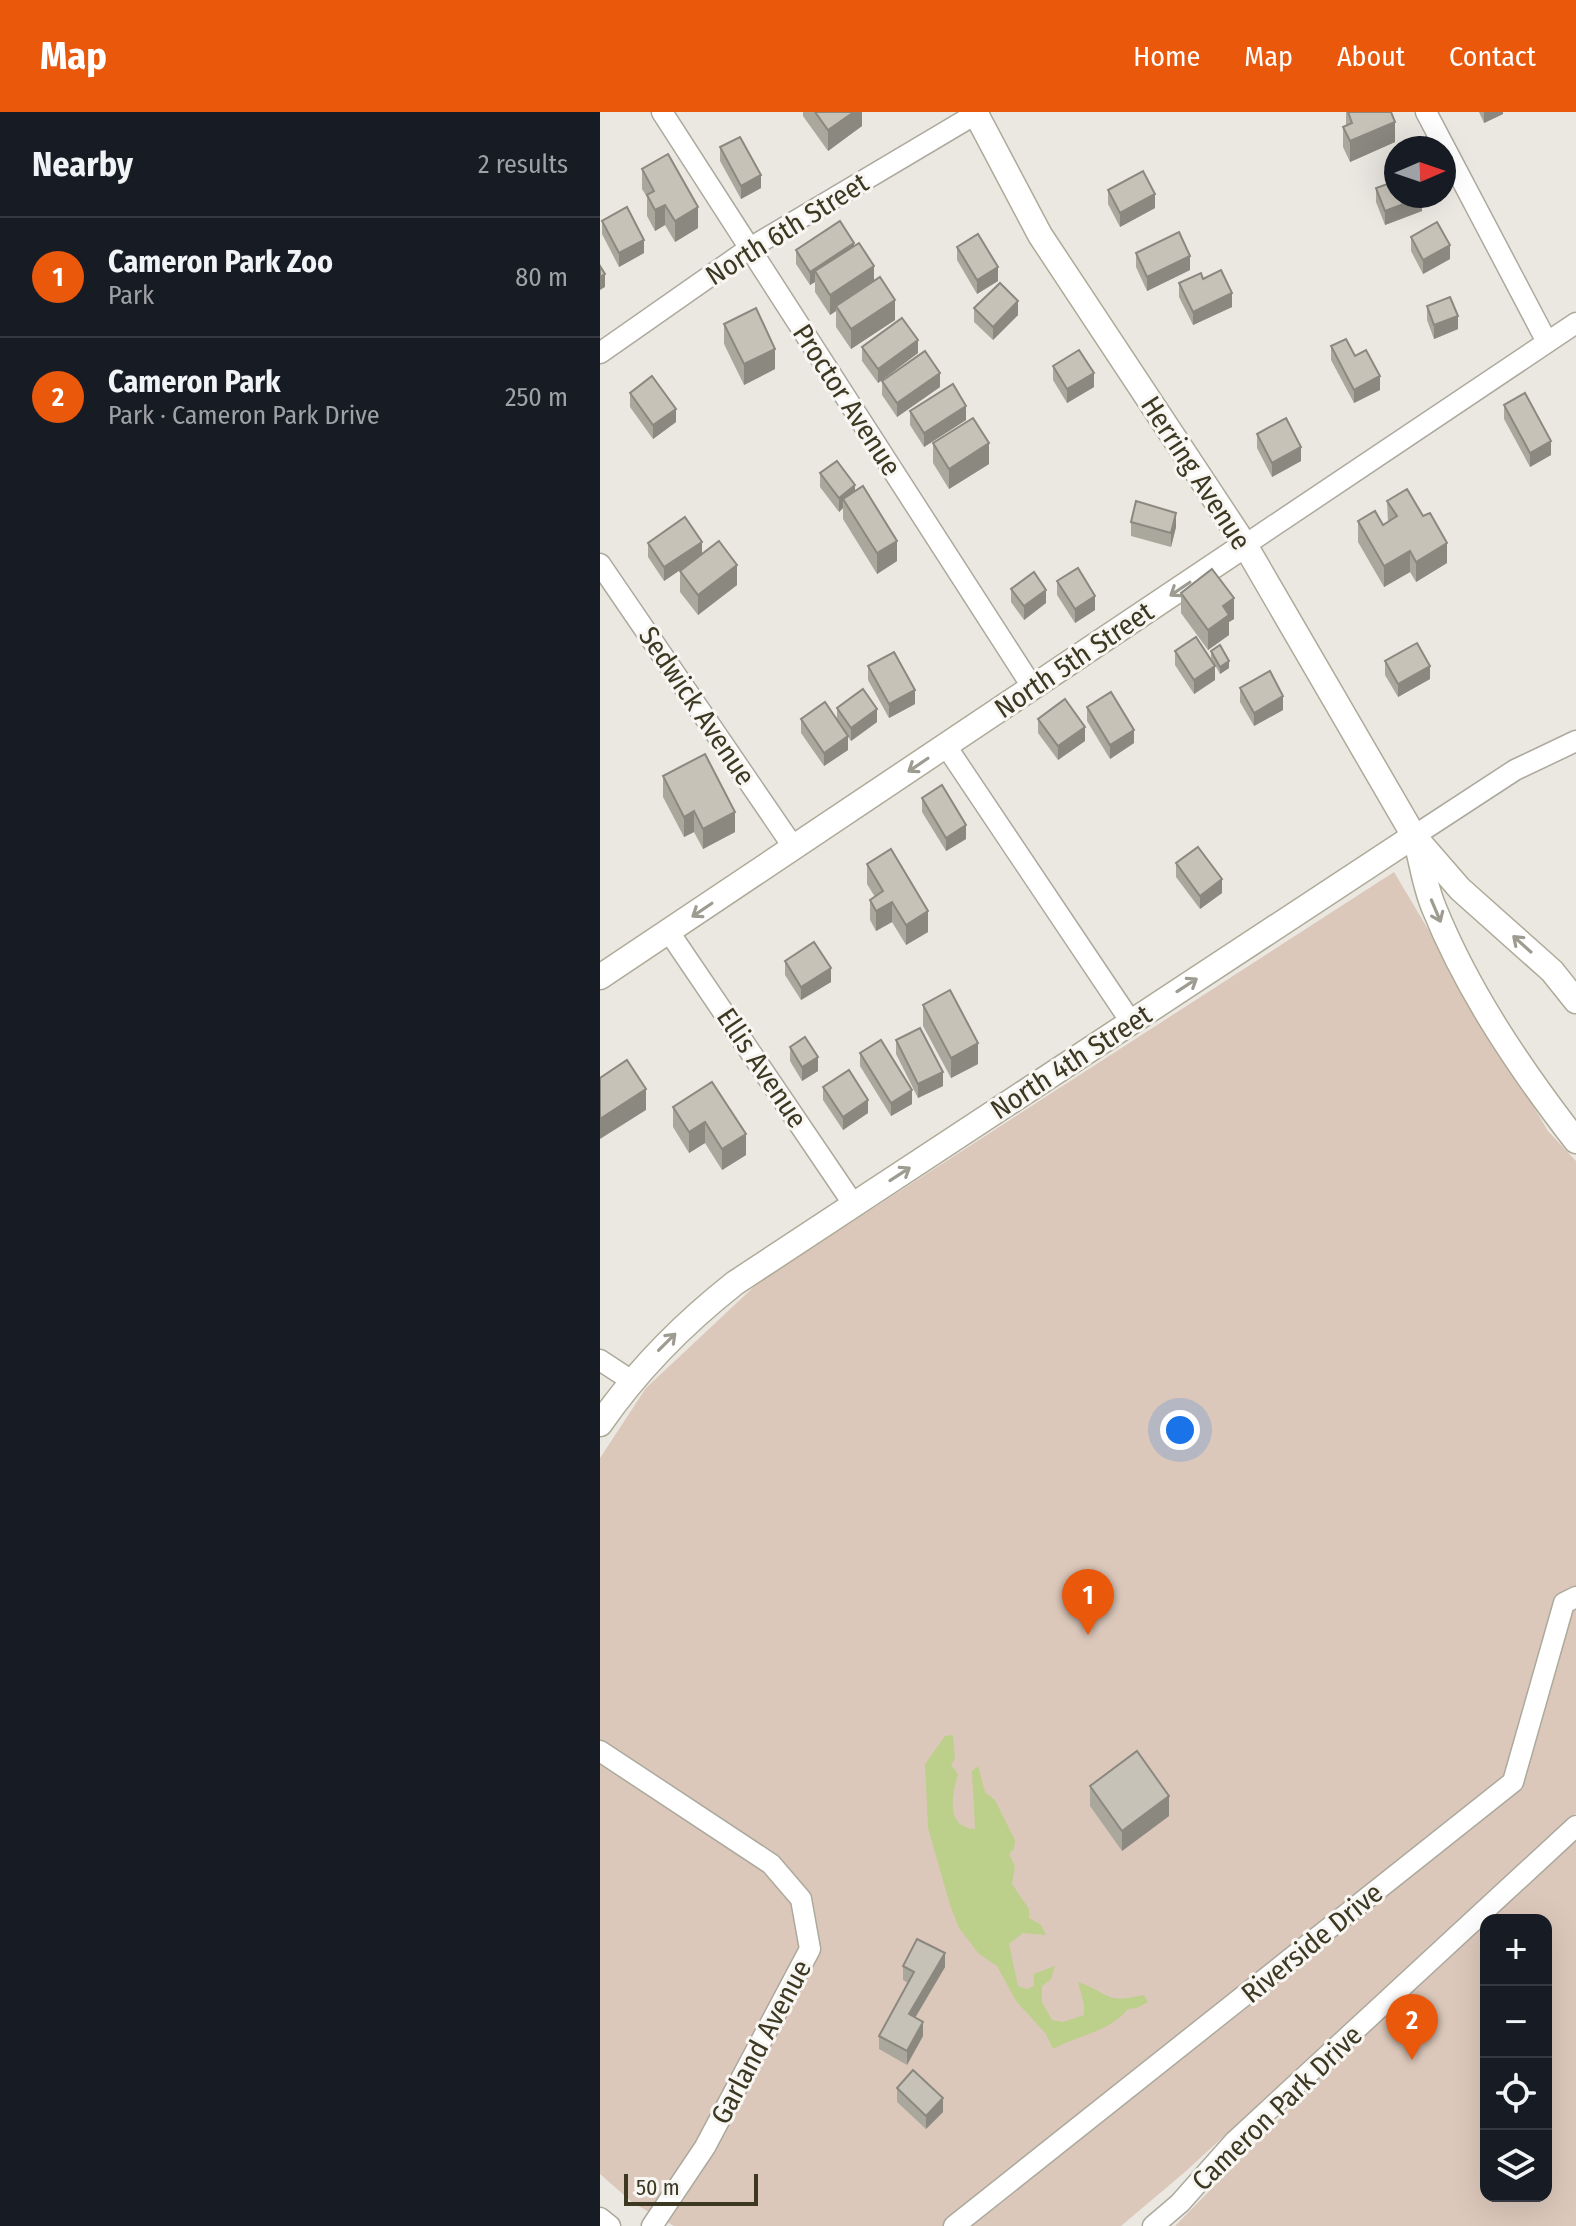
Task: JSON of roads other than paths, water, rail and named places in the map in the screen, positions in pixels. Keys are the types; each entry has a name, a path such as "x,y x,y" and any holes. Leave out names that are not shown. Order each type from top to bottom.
{"main road":[{"name":"Herring Avenue","path":"977,113 1040,235 1245,545 1414,836 1460,889 1552,971 1576,1001"},
{"name":"North 5th Street","path":"600,977 1245,545"},
{"name":"Herring Avenue","path":"1414,836 1433,906 1477,996 1543,1098 1576,1141"},
{"name":"North 4th Street","path":"600,1424 632,1381 692,1317 724,1291 1414,836"}],"street":[{"name":"Proctor Avenue","path":"662,112 1033,688"},
{"path":"1426,112 1547,342"},
{"name":"North 6th Street","path":"600,353 750,248 977,113"},
{"name":"North 5th Street","path":"1245,545 1576,323"},
{"name":"Sedwick Avenue","path":"600,564 794,848"},
{"name":"North 4th Street","path":"1414,836 1515,770 1576,741"},
{"path":"946,746 1131,1022"},
{"name":"Ellis Avenue","path":"669,932 854,1205"},
{"path":"600,1360 632,1381"},
{"name":"Riverside Drive","path":"954,2226 1513,1782 1564,1603 1576,1597"},
{"name":"Garland Avenue","path":"600,1751 771,1864 801,1899 810,1949 705,2147 652,2226"},
{"name":"Cameron Park Drive","path":"1153,2226 1180,2203 1235,2141 1576,1826"},
{"path":"600,2218 610,2226"}],"place":[{"name":"Cameron Park Zoo","path":"1088,1635"},
{"name":"Cameron Park","path":"1412,2060"}]}
